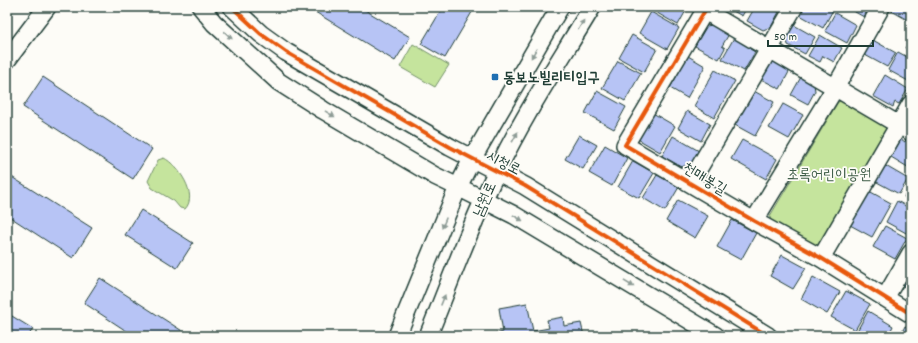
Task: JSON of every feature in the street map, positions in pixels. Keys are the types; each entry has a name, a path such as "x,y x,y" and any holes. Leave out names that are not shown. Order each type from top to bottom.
{"street":[{"path":"7,60 47,7"},
{"path":"201,7 214,23 279,82 435,176 458,186 514,215 716,336"},
{"name":"시청로","path":"232,7 261,34 286,52 472,159 526,186 768,336"},
{"name":"남원로","path":"397,336 458,186 472,159 560,7"},
{"name":"남원로","path":"428,336 483,200 496,172 528,113 592,7"},
{"name":"천매봉길","path":"690,183 794,7"},
{"path":"754,221 835,88 880,7"},
{"path":"706,9 769,49 905,129"},
{"name":"천매봉길","path":"706,9 626,145 754,221 821,258 911,314"},
{"path":"821,258 905,129 911,104"},
{"path":"885,298 911,253"}],"green space":[{"path":"413,44 449,65 435,87 400,67"},
{"name":"초록어린이공원","path":"844,100 887,125 888,132 820,246 813,248 771,223 770,216 838,102"},
{"path":"164,158 175,167 185,181 190,196 189,203 185,209 180,208 174,201 152,188 148,181 158,160"}],"building":[{"path":"307,7 360,7 410,37 395,61"},
{"path":"443,7 475,7 445,58 421,44"},
{"path":"654,7 688,7 678,25 652,10"},
{"path":"726,7 747,7 742,16"},
{"path":"755,7 770,7 779,12 771,27 763,30 747,21"},
{"path":"802,7 827,7 833,10 823,28 798,14"},
{"path":"846,7 869,7 864,17"},
{"path":"892,7 911,7 911,22 890,10"},
{"path":"651,12 679,28 667,49 639,33"},
{"path":"835,13 856,25 847,43 825,31"},
{"path":"792,24 815,37 805,54 788,45 786,36"},
{"path":"713,25 729,34 722,46 725,48 719,59 695,46 706,26"},
{"path":"632,35 657,49 644,72 619,58"},
{"path":"820,35 842,48 834,62 823,56 820,62 808,56"},
{"path":"735,36 752,46 750,49 755,52 744,71 722,59"},
{"path":"911,38 911,51 905,48"},
{"path":"871,39 896,53 887,67 863,54"},
{"path":"898,52 911,59 910,82 888,70"},
{"path":"688,56 705,66 687,98 670,88"},
{"path":"618,61 641,73 625,101 602,88"},
{"path":"776,62 790,70 780,89 761,79 770,63"},
{"path":"715,70 735,81 714,118 694,106"},
{"path":"885,75 908,89 899,104 895,102 893,107 873,96"},
{"path":"43,77 152,149 133,179 23,107"},
{"path":"801,77 814,84 815,91 808,104 791,95"},
{"path":"752,90 774,102 755,136 733,124"},
{"path":"597,91 626,107 614,129 585,113"},
{"path":"783,104 803,115 789,139 769,128"},
{"path":"687,111 710,124 701,141 678,128"},
{"path":"651,112 675,126 660,152 636,138"},
{"path":"579,135 597,145 583,169 565,159"},
{"path":"908,135 911,137 911,169 891,157 901,139 905,142"},
{"path":"673,136 699,151 693,162 682,167 662,156"},
{"path":"742,140 777,159 766,179 731,159"},
{"path":"605,145 627,158 612,186 589,173"},
{"path":"633,161 654,173 639,198 618,187"},
{"path":"884,165 908,179 899,194 875,181"},
{"path":"7,174 92,228 73,258 7,215"},
{"path":"657,175 679,187 665,211 643,198"},
{"path":"911,185 911,201 904,197"},
{"path":"869,191 891,203 872,237 850,225"},
{"path":"678,200 708,216 695,238 666,221"},
{"path":"897,201 911,209 911,228 908,234 886,222"},
{"path":"141,210 193,243 177,268 125,235"},
{"path":"732,220 756,233 741,260 717,247"},
{"path":"885,226 907,238 895,259 873,247"},
{"path":"782,255 806,268 793,289 770,276"},
{"path":"911,268 911,290 901,285"},
{"path":"813,277 840,292 827,314 801,299"},
{"path":"100,278 190,336 134,336 84,303"},
{"path":"846,291 870,304 855,330 831,317"},
{"path":"527,303 533,331 549,328 547,320 563,317 564,326 581,323 584,336 495,336 495,334 503,332 499,308"},
{"path":"868,311 893,326 888,336 866,336 857,331"},
{"path":"7,313 33,329 28,336 7,336"},
{"path":"905,326 911,329 911,336 900,336"}],"cycle path":[{"path":"232,7 261,34 286,52 450,147 525,186 768,336"},
{"path":"707,7 625,145 754,221 821,258 911,314"}],"place":[{"name":"동보노빌리티입구","path":"495,77"}]}
